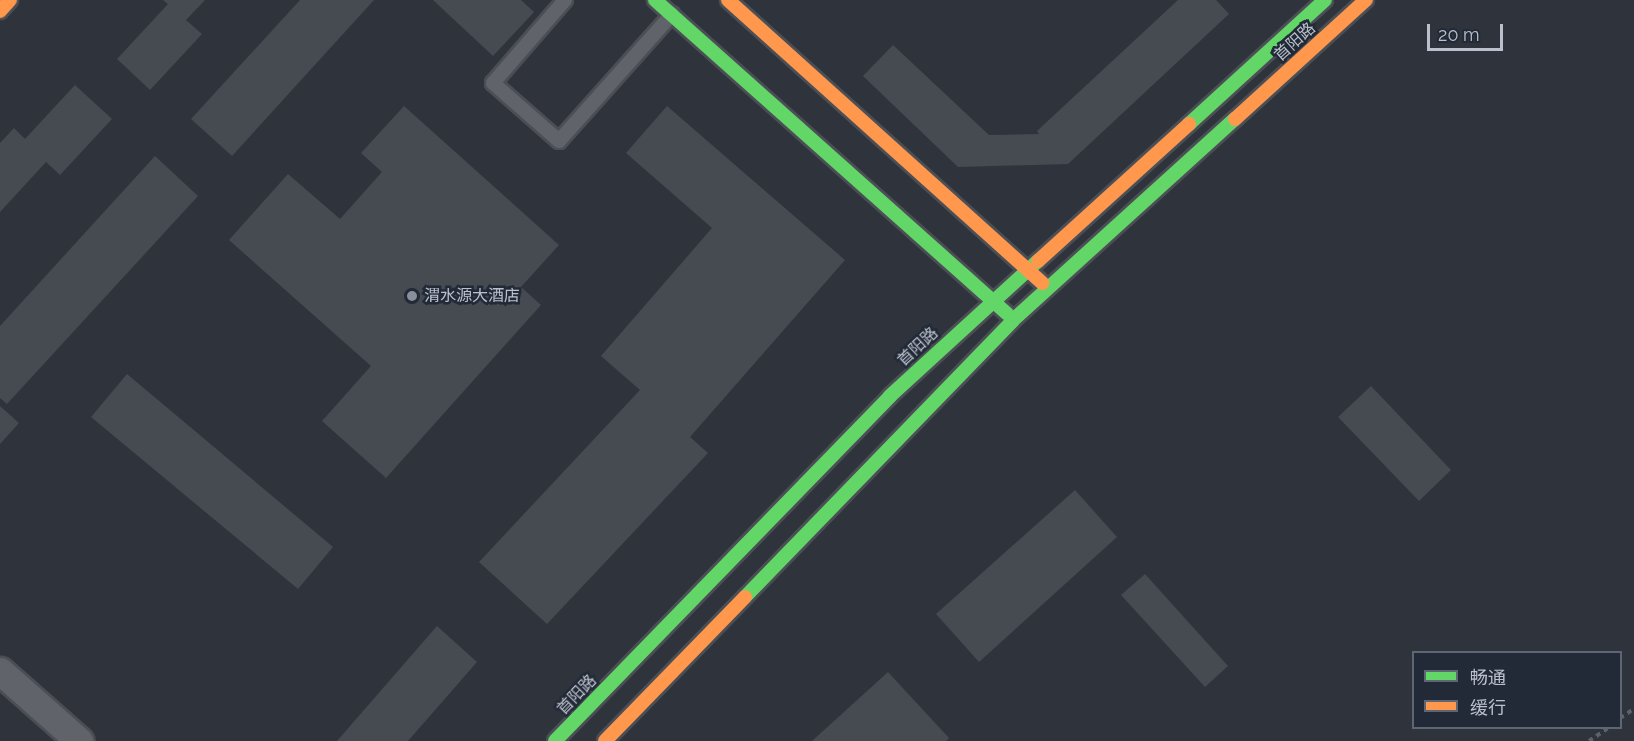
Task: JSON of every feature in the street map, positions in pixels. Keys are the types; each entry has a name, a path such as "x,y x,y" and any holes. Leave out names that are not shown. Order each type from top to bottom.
{"main road":[{"path":"0,11 10,0"},
{"path":"656,0 994,299 1013,320"},
{"path":"728,0 1025,271 1048,287"},
{"name":"首阳路","path":"555,741 890,396 1325,0"},
{"name":"首阳路","path":"605,741 1013,320 1366,0"}],"street":[{"path":"0,671 79,741"}],"lane":[{"path":"565,0 493,83 559,141 672,14"}],"path":[{"path":"1589,741 1607,729"}],"building":[{"path":"163,0 205,0 186,20 202,34 150,90 117,59 168,4"},
{"path":"300,0 374,0 232,156 191,119"},
{"path":"433,0 521,0 534,12 493,56"},
{"path":"1178,0 1216,0 1229,14 1068,164 958,167 863,76 893,45 989,135 1039,134 1037,131"},
{"path":"75,85 112,119 60,175 46,162 0,212 0,143 14,128 25,139"},
{"name":"渭水源大酒店","path":"404,106 559,245 521,287 541,305 386,478 322,421 371,366 229,240 288,174 340,219 382,172 361,153"},
{"path":"667,106 845,260 690,437 708,453 547,624 479,562 640,390 601,356 712,228 626,153"},
{"path":"155,156 198,196 7,404 0,398 0,326"},
{"path":"127,374 333,547 298,589 91,417"},
{"path":"1371,386 1451,470 1419,501 1338,417"},
{"path":"0,406 19,423 0,444"},
{"path":"1075,490 1117,537 979,662 936,614"},
{"path":"1145,574 1228,666 1205,687 1121,595"},
{"path":"437,626 477,662 408,741 337,741"},
{"path":"888,672 949,738 946,741 812,741"}],"traffic: fast":[{"path":"655,0 1008,314"},
{"path":"1189,124 1325,0"},
{"path":"745,597 1013,320 1235,119"},
{"path":"555,741 890,396 1038,261"}],"traffic: slow":[{"path":"0,11 10,0"},
{"path":"728,0 1042,283"},
{"path":"1235,119 1366,0"},
{"path":"1038,261 1189,124"},
{"path":"605,741 745,597"}],"place":[{"name":"渭水源大酒店","path":"412,296"}]}
